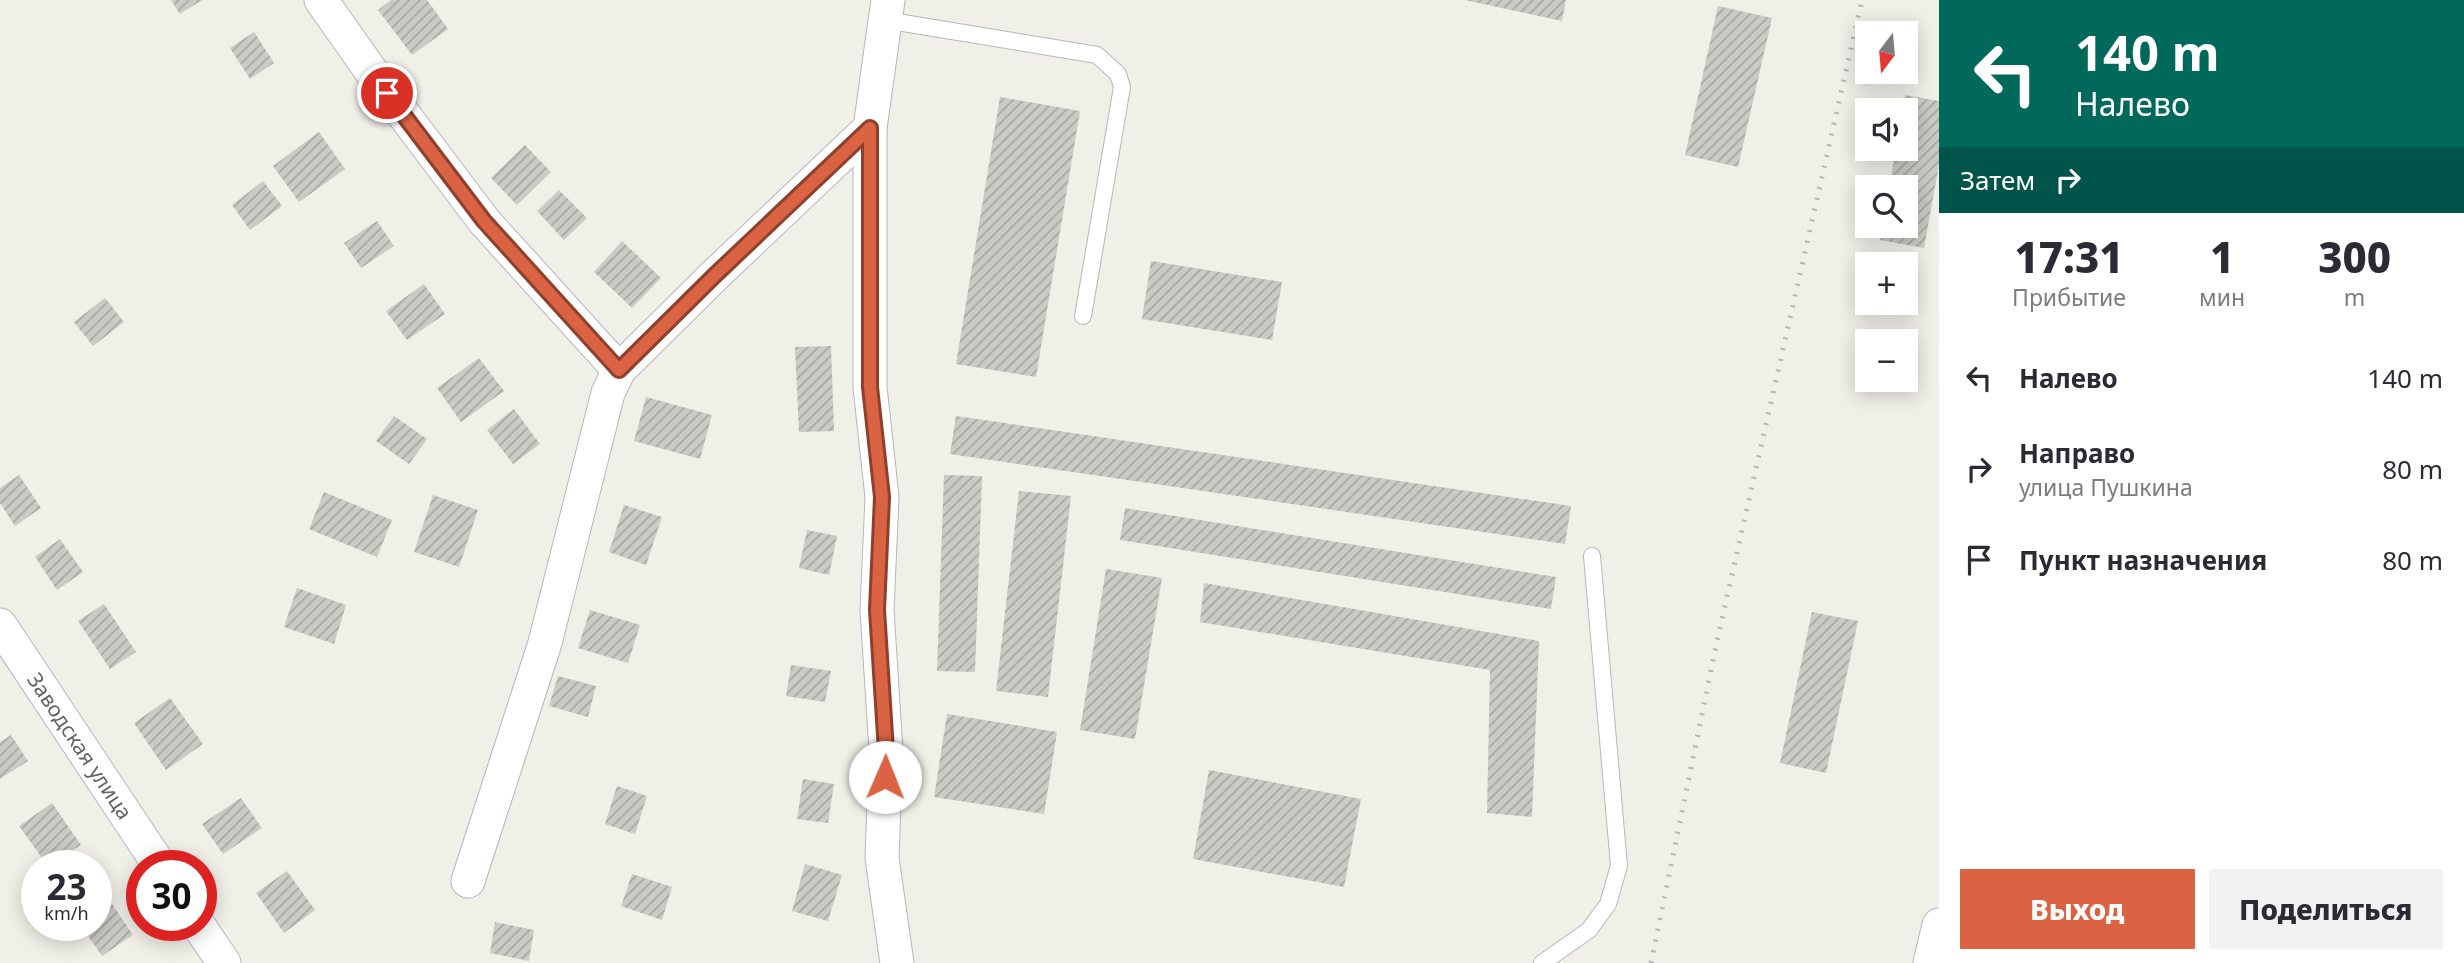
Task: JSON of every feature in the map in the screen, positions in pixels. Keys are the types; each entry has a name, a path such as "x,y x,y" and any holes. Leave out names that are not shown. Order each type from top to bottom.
{"street":[{"path":"321,0 484,221 619,370"},
{"path":"887,10 870,128 870,387 882,497 877,610 886,751 882,858 897,963"},
{"path":"468,881 545,643 608,393 619,370 870,128"},
{"name":"Заводская улица","path":"0,625 149,850"},
{"path":"1930,963 1939,925"},
{"path":"209,941 224,963"}],"lane":[{"path":"887,10 1097,55 1118,74 1122,87 1083,316"},
{"path":"1542,963 1589,930 1608,904 1619,866 1592,556"}],"building":[{"path":"171,0 202,0 180,14"},
{"path":"391,0 427,0 448,29 412,55 378,10"},
{"path":"1465,0 1566,0 1562,21"},
{"path":"1718,6 1772,18 1738,167 1685,155"},
{"path":"254,32 274,63 250,79 230,48"},
{"path":"1905,95 1939,101 1939,165 1924,248 1880,240 1918,238 1918,175 1891,175 1894,161 1918,161 1918,98 1905,98"},
{"path":"1000,97 1080,111 1036,377 956,364"},
{"path":"319,132 345,169 299,202 273,166"},
{"path":"525,145 551,172 517,205 491,178"},
{"path":"263,181 282,206 250,230 232,205"},
{"path":"559,190 587,218 564,240 537,211"},
{"path":"377,221 394,246 361,268 344,243"},
{"path":"622,241 661,278 632,308 594,272"},
{"path":"1151,261 1282,282 1272,340 1142,319"},
{"path":"424,284 445,314 407,340 386,311"},
{"path":"105,298 124,322 93,346 74,322"},
{"path":"831,346 834,431 799,432 795,347"},
{"path":"479,358 504,391 461,422 437,388"},
{"path":"646,397 712,415 700,459 634,441"},
{"path":"514,409 540,444 513,464 487,430"},
{"path":"394,416 427,439 409,464 376,441"},
{"path":"956,416 1571,506 1565,544 950,454"},
{"path":"19,475 41,508 15,526 0,503 0,488"},
{"path":"944,475 982,476 975,672 937,671"},
{"path":"1019,491 1071,496 1048,697 996,691"},
{"path":"324,492 392,520 377,557 309,529"},
{"path":"433,495 478,510 459,567 414,552"},
{"path":"624,505 662,517 646,565 609,552"},
{"path":"1125,508 1556,577 1551,609 1120,540"},
{"path":"807,530 837,536 829,575 799,568"},
{"path":"60,539 83,572 57,590 35,557"},
{"path":"1106,569 1162,578 1135,739 1080,730"},
{"path":"1204,583 1539,641 1532,817 1487,813 1490,670 1200,622"},
{"path":"297,588 346,605 334,644 284,627"},
{"path":"104,604 136,652 110,669 78,621"},
{"path":"590,610 640,625 628,663 578,648"},
{"path":"1812,612 1858,621 1826,773 1780,763"},
{"path":"791,665 831,671 825,702 786,696"},
{"path":"558,676 596,686 588,717 549,706"},
{"path":"170,698 203,744 166,770 134,723"},
{"path":"947,714 1057,732 1044,814 934,797"},
{"path":"11,735 28,761 0,779 0,742"},
{"path":"1209,770 1361,799 1344,887 1193,859"},
{"path":"803,779 834,784 828,823 797,819"},
{"path":"617,786 647,796 635,834 605,824"},
{"path":"241,798 262,828 223,854 202,824"},
{"path":"52,803 81,845 73,850 36,850 19,826"},
{"path":"805,864 842,875 828,921 792,911"},
{"path":"287,871 315,910 284,933 256,893"},
{"path":"632,874 672,887 662,920 621,906"},
{"path":"112,904 126,925 126,940 102,956 92,941 112,941"},
{"path":"495,922 534,930 529,961 490,953"}],"railway":[{"path":"1651,963 1717,641 1862,0"}],"route":[{"path":"387,93 484,221 619,370 870,128 870,387 882,497 877,610 886,751 885,777"}]}
